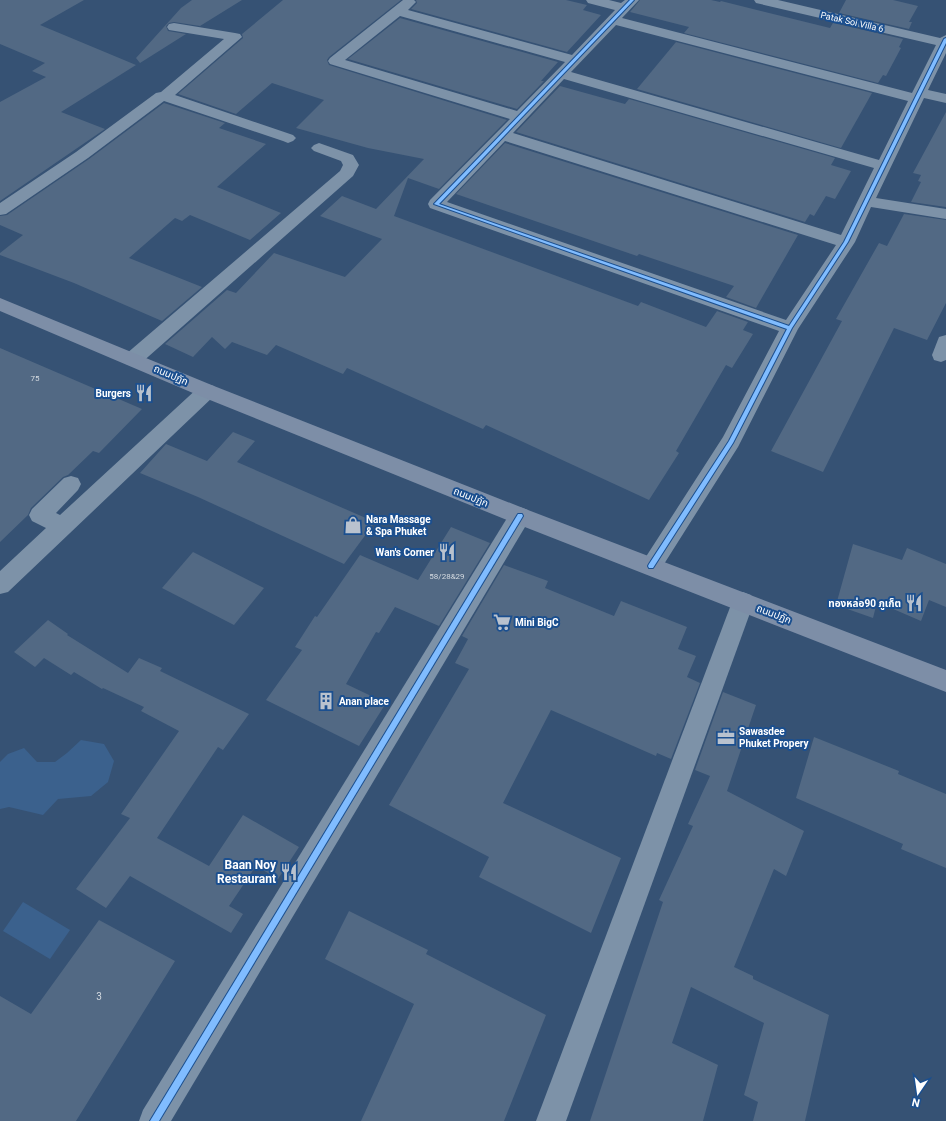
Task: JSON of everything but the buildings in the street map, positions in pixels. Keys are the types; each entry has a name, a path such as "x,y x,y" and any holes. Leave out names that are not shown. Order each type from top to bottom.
{"main road":[{"name":"ถนนปฏัก","path":"0,304 208,391 520,516 946,681"}],"street":[{"path":"411,0 336,61 520,117"},
{"path":"593,0 628,4"},
{"name":"Patak Soi Villa 6","path":"761,0 812,6 945,41"},
{"path":"628,4 436,204 790,328"},
{"path":"398,11 575,60"},
{"path":"613,20 918,96 946,99"},
{"path":"0,210 37,186 161,96 165,96 235,36 174,27"},
{"path":"651,566 731,442 790,328 846,242 945,41"},
{"path":"562,74 883,166"},
{"path":"165,96 288,138"},
{"path":"503,135 846,242"},
{"path":"133,360 347,173 351,164 347,158 319,148"},
{"path":"866,201 946,214"},
{"path":"0,585 208,391"},
{"path":"62,526 40,515 71,484"},
{"path":"154,1121 520,516"},
{"path":"551,1121 743,602"}],"water":[{"path":"81,740 104,744 114,761 108,782 91,796 58,799 43,815 9,807 0,809 0,762 8,754 24,748 37,762 55,762"},
{"path":"23,902 70,930 50,959 3,931"}],"cycle path":[{"path":"632,0 436,204 790,328"},
{"path":"651,566 731,442 790,328 846,242 946,39"},
{"path":"154,1121 520,516"}],"place":[{"name":"Burgers","path":"144,393"},
{"name":"Nara Massage & Spa Phuket","path":"353,525"},
{"name":"Wan's Corner","path":"447,552"},
{"name":"ทองหล่อ90 ภูเก็ต","path":"914,603"},
{"name":"Mini BigC","path":"502,622"},
{"name":"Anan place","path":"326,701"},
{"name":"Sawasdee Phuket Propery","path":"726,737"},
{"name":"Baan Noy Restaurant","path":"289,872"}]}
